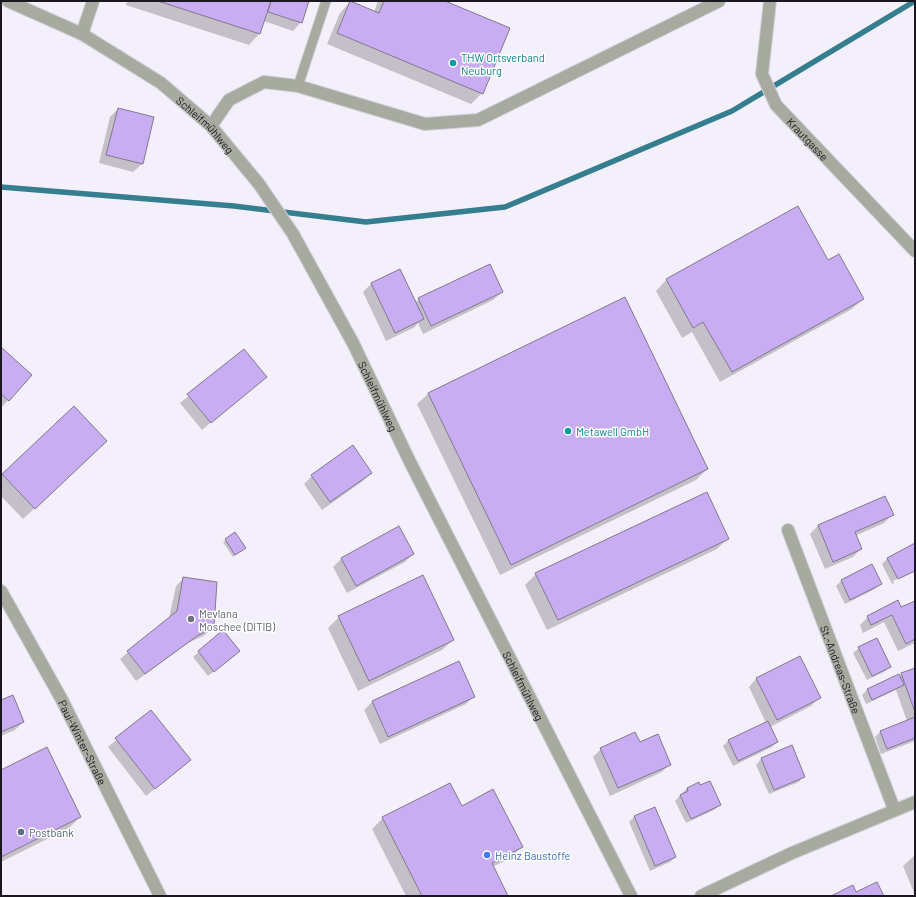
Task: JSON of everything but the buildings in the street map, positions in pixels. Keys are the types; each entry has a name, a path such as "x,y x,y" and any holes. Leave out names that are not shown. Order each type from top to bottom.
{"street":[{"name":"Schleifmühlweg","path":"8,1 82,34 161,83 211,126 259,184 293,234 353,343 410,462 631,896"},
{"path":"82,34 93,1"},
{"path":"211,126 229,100 264,82 298,86 425,124 478,120 719,1"},
{"name":"Krautgasse","path":"770,1 762,74 776,105 915,251"},
{"name":"St.-Andreas-Straße","path":"788,530 894,809"},
{"name":"Paul-Winter-Straße","path":"1,591 62,700 160,896"},
{"path":"702,896 792,853 894,809 915,802"}],"lane":[{"path":"298,86 326,1"}],"waterway":[{"path":"1,187 234,206 366,222 505,207 732,111 915,1"}],"place":[{"name":"THW Ortsverband Neuburg","path":"453,63"},
{"name":"Metawell GmbH","path":"568,431"},
{"name":"Mevlana Moschee (DITIB)","path":"191,619"},
{"name":"Postbank","path":"21,832"},
{"name":"Heinz Baustoffe","path":"487,855"}]}
